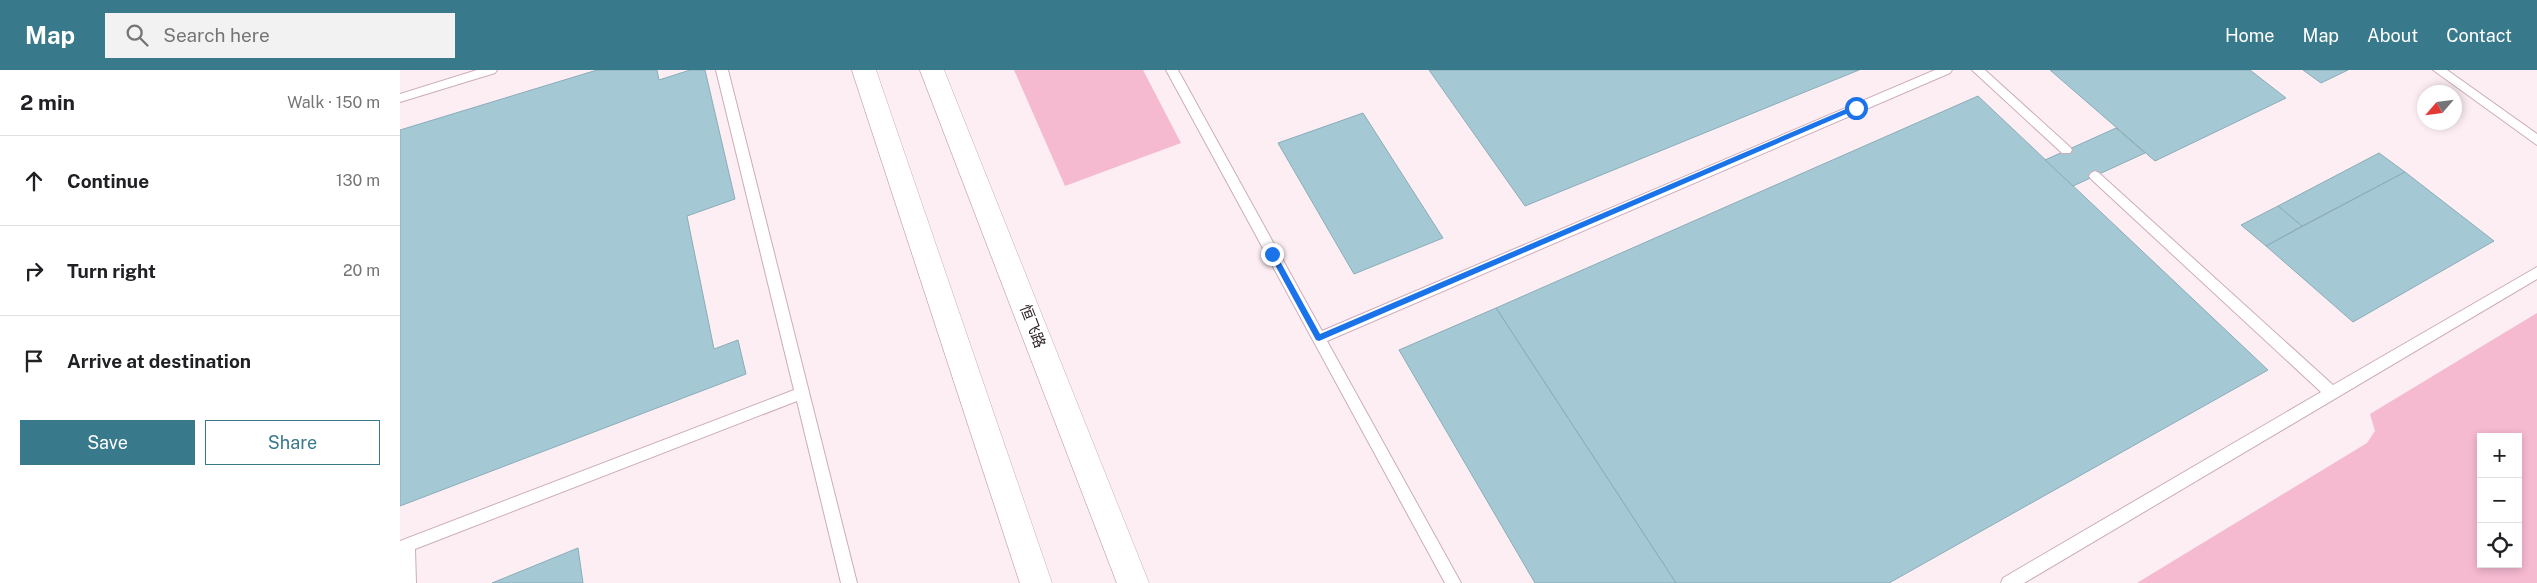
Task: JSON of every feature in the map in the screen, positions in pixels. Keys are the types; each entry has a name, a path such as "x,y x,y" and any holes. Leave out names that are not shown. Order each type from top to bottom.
{"main road":[{"path":"864,70 1036,583"},
{"name":"恒飞路","path":"932,70 1133,583"}],"lane":[{"path":"400,98 491,70"},
{"path":"722,70 849,583"},
{"path":"1172,70 1453,583"},
{"path":"1319,338 1946,70"},
{"path":"1978,70 2066,150"},
{"path":"2439,70 2537,140"},
{"path":"2095,176 2332,393"},
{"path":"2009,583 2537,272"},
{"path":"408,583 404,547 802,393"}],"shaded area":[{"path":"1014,70 1143,70 1181,143 1065,186"},
{"path":"2537,313 2537,583 2137,583 2367,443 2375,431 2370,414"}],"building":[{"path":"597,70 657,70 659,80 690,70 705,70 735,199 687,216 714,349 738,340 746,374 400,506 400,130"},
{"path":"1429,70 1859,70 1525,206"},
{"path":"2050,70 2250,70 2286,98 2155,161"},
{"path":"2303,70 2348,70 2321,83"},
{"path":"1978,96 2268,370 1889,583 1676,583 1496,308"},
{"path":"1363,113 1443,238 1354,274 1278,143"},
{"path":"2116,128 2145,153 2073,186 2045,160"},
{"path":"2379,153 2405,172 2302,226 2278,206"},
{"path":"2405,172 2494,241 2353,322 2266,246"},
{"path":"2278,206 2302,226 2266,246 2241,225"},
{"path":"1496,308 1676,583 1535,583 1399,350"},
{"path":"578,548 583,583 492,583"}],"route":[{"path":"1272,254 1319,338 1856,108"}]}
